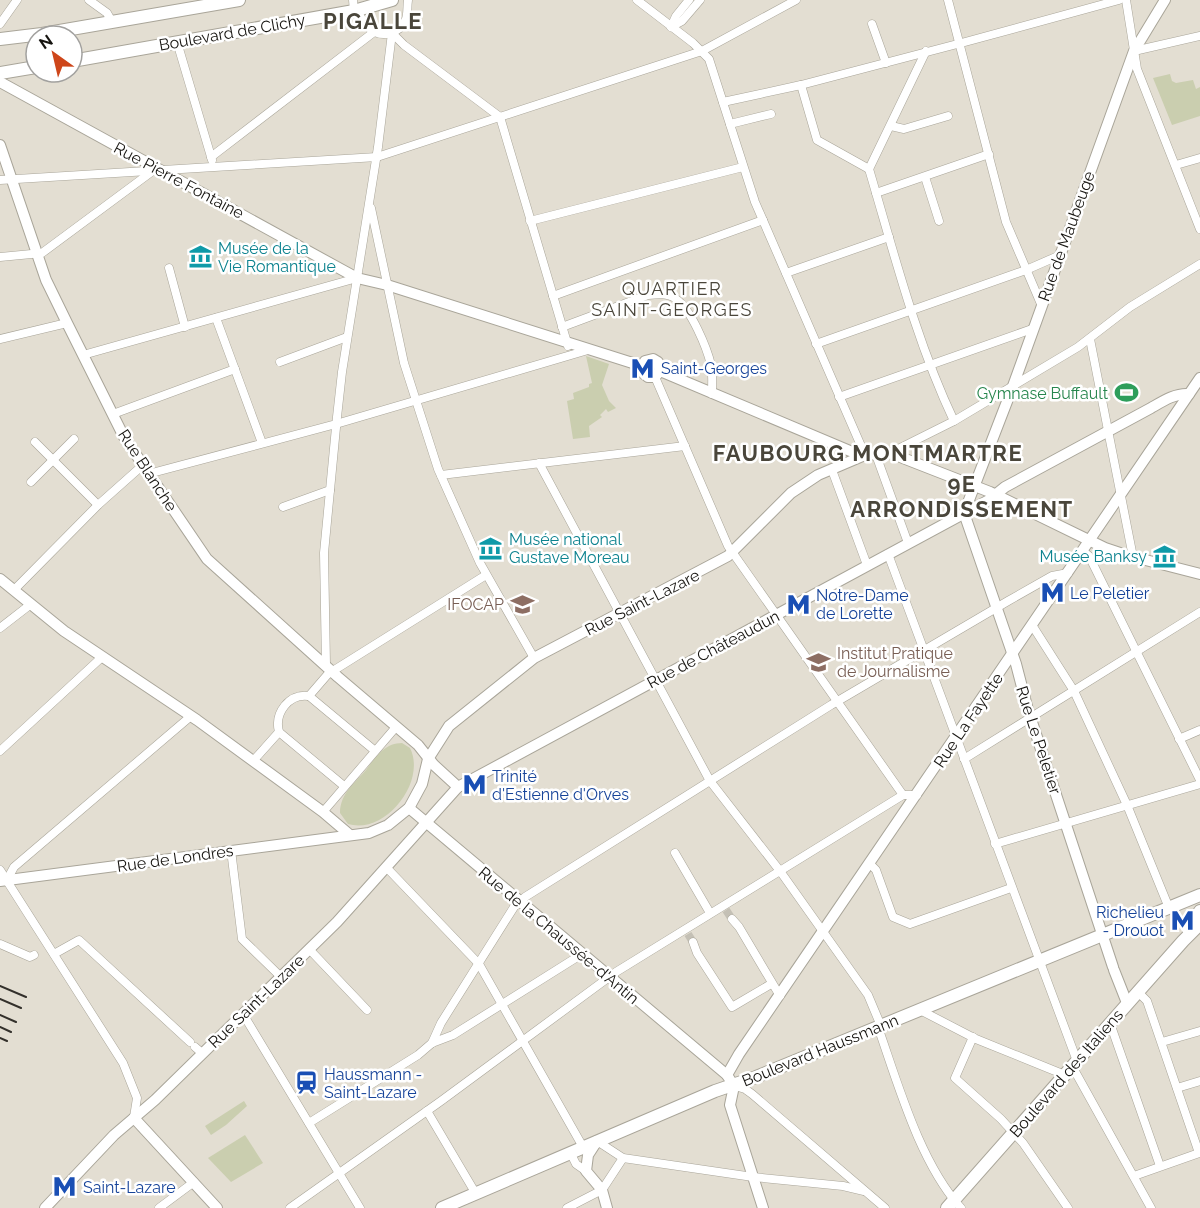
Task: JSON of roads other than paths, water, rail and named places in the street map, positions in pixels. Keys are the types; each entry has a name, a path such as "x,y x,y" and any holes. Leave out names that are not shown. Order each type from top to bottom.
{"main road":[{"name":"Boulevard de Clichy","path":"0,39 239,0"},
{"name":"Boulevard de Clichy","path":"84,59 392,0"},
{"name":"Rue de Maubeuge","path":"966,508 1134,51 1165,0"},
{"path":"0,73 24,69"},
{"name":"Rue Pierre Fontaine","path":"0,82 158,171 357,278 387,285 642,366 645,361 653,359 660,365 657,374"},
{"name":"Rue Blanche","path":"0,144 5,179 46,280 124,436 146,470 216,568 418,745 428,759 458,787"},
{"path":"657,374 712,394 850,451 871,455 890,453 976,482 996,495 1105,548 1200,574"},
{"name":"Rue La Fayette","path":"753,1177 730,1105 730,1080 735,1061 1200,378"},
{"name":"Rue de Châteaudun","path":"458,787 777,615 908,543 966,508 996,495 1005,487 1110,435 1172,397 1181,393 1189,394"},
{"name":"Rue Saint-Lazare","path":"409,808 422,784 428,759 449,726 534,658 699,573 732,552 791,493 809,480 871,455"},
{"name":"Rue Le Peletier","path":"966,508 995,608 1016,664 1031,717 1127,1003"},
{"path":"0,579 64,631 190,716 323,812 350,835"},
{"name":"Rue Saint-Lazare","path":"45,1208 114,1135 155,1100 195,1047 243,1014 337,922 458,787"},
{"name":"Rue de Londres","path":"3,881 369,833 381,829 409,808"},
{"name":"Rue de la Chaussée-d'Antin","path":"409,808 730,1080"},
{"name":"Boulevard Haussmann","path":"442,1208 474,1191 715,1091 730,1080 880,1027 1169,908 1199,898"},
{"name":"Boulevard des Italiens","path":"1186,938 1200,911"},
{"name":"Boulevard des Italiens","path":"954,1205 1014,1132 1200,924"},
{"path":"134,1118 217,1208"},
{"path":"597,1141 588,1155 586,1171 602,1190 607,1208"},
{"path":"753,1177 763,1208"}],"street":[{"path":"0,24 17,0"},
{"path":"89,0 111,16 112,22"},
{"path":"354,6 365,24 374,32 392,33 399,29 405,21 408,0"},
{"path":"637,0 709,59 743,167 763,220 839,397 871,455 908,543"},
{"path":"5,179 377,156 702,51 796,0"},
{"path":"948,0 1006,222 1041,304"},
{"path":"723,102 801,85 1119,0"},
{"path":"1126,0 1137,69 1200,229"},
{"path":"671,27 682,21 696,1"},
{"path":"872,24 886,63"},
{"path":"211,157 374,32"},
{"path":"392,33 404,45 500,117 569,349 566,356"},
{"path":"329,668 324,553 336,424 347,337 377,156 392,33"},
{"path":"1134,51 1200,36"},
{"path":"177,42 214,167"},
{"path":"926,51 869,169 911,310 930,365 954,421"},
{"path":"801,85 817,140 869,169"},
{"path":"730,124 771,114"},
{"path":"891,126 904,129 948,116"},
{"path":"876,193 988,154"},
{"path":"1176,165 1200,158"},
{"path":"530,221 743,167"},
{"path":"0,257 42,253 158,171"},
{"path":"925,177 939,221"},
{"path":"370,204 404,363 441,475 486,575 534,658"},
{"path":"553,296 763,220"},
{"path":"786,273 889,237"},
{"path":"816,344 1026,270 1059,256"},
{"path":"890,453 954,421 1090,339 1130,307 1200,264"},
{"path":"169,268 185,327"},
{"path":"83,355 357,278"},
{"path":"562,327 648,295 661,294 675,298 685,307 706,347 712,368 712,394"},
{"path":"216,318 262,443"},
{"path":"0,339 67,323"},
{"path":"839,397 1032,329"},
{"path":"280,362 347,337"},
{"path":"1090,339 1133,557"},
{"path":"14,590 98,506 146,470 336,424 589,350"},
{"path":"113,414 235,369"},
{"path":"657,374 685,446 732,552 903,795"},
{"path":"31,482 74,439"},
{"path":"35,442 98,506"},
{"path":"441,475 685,446"},
{"path":"539,463 710,781 780,871 868,994 910,1119 954,1205"},
{"path":"832,470 867,565"},
{"path":"284,507 330,490"},
{"path":"1094,564 1098,553 1105,548"},
{"path":"995,844 1200,782 1094,564 1083,551"},
{"path":"888,554 1039,962 1071,1067 1151,1208"},
{"path":"432,1043 441,1023 514,907 520,902 838,702 1052,576 1068,573"},
{"path":"309,696 329,668 486,575"},
{"path":"0,628 31,604"},
{"path":"964,759 1200,612"},
{"path":"1032,625 1074,691 1127,805 1169,908"},
{"path":"0,751 102,657"},
{"path":"344,786 279,732 278,720 286,704 299,696 309,696 374,750"},
{"path":"3,881 14,867 190,716"},
{"path":"323,812 396,727"},
{"path":"1179,739 1200,730"},
{"path":"253,761 279,732"},
{"path":"290,1208 427,1112 610,977 903,795 917,795"},
{"path":"231,850 242,939 281,977"},
{"path":"675,853 710,913"},
{"path":"870,864 876,870 893,917 910,924 1011,888"},
{"path":"386,867 479,964 583,1147"},
{"path":"0,870 3,881 54,954 130,1077 137,1098 134,1118"},
{"path":"732,919 780,996"},
{"path":"54,954 79,940 195,1047"},
{"path":"693,942 703,963 732,1007 771,984"},
{"path":"0,944 30,957 34,954"},
{"path":"309,950 367,1010"},
{"path":"309,1123 418,1055 432,1043 453,1035 582,954"},
{"path":"1134,1176 1199,1153 1147,1001 1138,992"},
{"path":"920,1010 973,1037 1071,1067"},
{"path":"243,1014 360,1208"},
{"path":"1110,1023 1160,1166"},
{"path":"1162,1042 1200,1031"},
{"path":"973,1037 955,1078 1014,1132 1068,1208"},
{"path":"730,1080 752,1094 885,1208"},
{"path":"1177,1088 1200,1080"},
{"path":"427,1112 474,1191"},
{"path":"597,1141 623,1158 753,1177 843,1186 864,1191"},
{"path":"570,1152 576,1164 586,1171"},
{"path":"567,1208 602,1190 623,1158"},
{"path":"159,1208 194,1182"}],"tunnel":[{"path":"726,910 732,919"},
{"path":"688,934 693,942"}],"railway":[{"path":"0,986 26,997"},
{"path":"0,999 21,1008"},
{"path":"0,1015 16,1022"},
{"path":"0,1027 11,1032"},
{"path":"0,1038 7,1041"}],"place":[{"name":"Musée de la Vie Romantique","path":"200,257"},
{"name":"Saint-Georges","path":"643,368"},
{"name":"Gymnase Buffault","path":"1126,393"},
{"name":"Musée national Gustave Moreau","path":"491,548"},
{"name":"Musée Banksy","path":"1165,556"},
{"name":"Le Peletier","path":"1052,593"},
{"name":"IFOCAP","path":"522,604"},
{"name":"Notre-Dame de Lorette","path":"798,604"},
{"name":"Institut Pratique de Journalisme","path":"819,662"},
{"name":"Trinité d'Estienne d'Orves","path":"474,785"},
{"name":"Richelieu - Drouot","path":"1182,921"},
{"name":"Haussmann - Saint-Lazare","path":"306,1083"},
{"name":"Saint-Lazare","path":"65,1187"}],"district":[{"name":"PIGALLE","path":"373,21"},
{"name":"QUARTIER SAINT-GEORGES","path":"672,299"},
{"name":"FAUBOURG MONTMARTRE","path":"868,453"},
{"name":"9E ARRONDISSEMENT","path":"962,496"}]}
